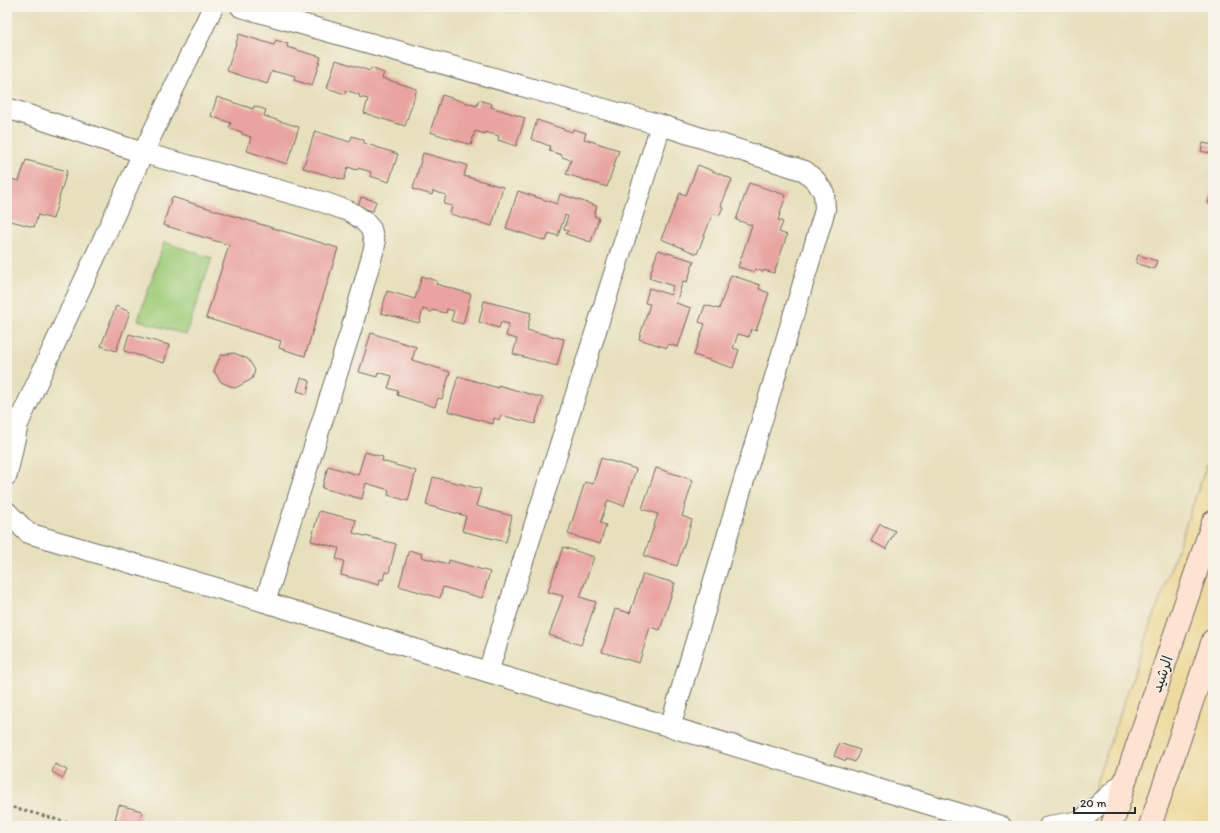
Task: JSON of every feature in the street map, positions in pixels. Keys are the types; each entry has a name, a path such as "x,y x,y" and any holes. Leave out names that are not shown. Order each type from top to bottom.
{"main road":[{"name":"الرشيد","path":"1112,826 1125,781 1213,522"},
{"path":"1150,826 1213,640"}],"street":[{"path":"7,475 18,424 143,153 213,7"},
{"path":"241,7 661,125 805,171 816,181 824,193 825,210 670,727"},
{"path":"7,108 143,153 326,203 351,212 363,220 370,229 375,245 351,330 265,602"},
{"path":"488,672 661,125"},
{"path":"7,512 28,533 265,602 488,672 1001,826"},
{"path":"1050,826 1082,821 1125,781"}],"path":[{"path":"7,806 81,826"}],"green space":[{"path":"164,242 212,258 186,335 138,320"}],"sand":[{"path":"1213,447 1213,826 1081,826"}],"building":[{"path":"239,34 274,45 276,40 288,44 287,47 321,57 312,86 294,80 295,76 282,72 272,71 267,84 227,71"},
{"path":"336,60 370,71 371,68 384,73 382,78 417,89 405,126 364,113 368,99 359,97 360,95 346,90 345,94 327,88"},
{"path":"442,95 477,106 479,100 492,104 491,107 525,118 516,146 498,140 499,136 485,132 485,134 475,131 471,145 430,132"},
{"path":"217,97 253,109 254,106 266,110 264,116 299,127 287,164 247,151 251,137 242,134 242,132 229,128 231,123 211,116"},
{"path":"537,120 572,132 573,129 586,133 584,139 619,150 607,187 566,174 571,160 562,157 562,155 549,151 550,146 531,139"},
{"path":"315,131 350,142 352,136 364,140 364,143 398,154 389,182 370,176 371,172 358,168 357,170 348,167 344,180 303,168"},
{"path":"1203,143 1213,145 1213,154 1201,151"},
{"path":"423,153 467,165 464,176 503,187 492,226 450,214 452,206 444,204 446,195 433,191 432,195 413,189"},
{"path":"26,160 67,171 53,219 38,215 34,227 7,220 7,178 19,181"},
{"path":"698,165 732,179 721,206 723,207 719,216 713,213 697,254 661,239 680,193 686,195"},
{"path":"749,183 786,195 778,220 783,222 779,232 787,235 774,273 764,270 763,272 755,269 754,272 738,267 752,225 736,220"},
{"path":"1213,188 1213,207 1208,203"},
{"path":"518,191 557,204 560,194 597,206 594,216 599,218 591,242 566,234 568,231 564,229 568,216 565,215 558,236 549,233 546,241 506,228"},
{"path":"172,197 338,248 305,356 279,348 281,341 206,318 229,245 163,225"},
{"path":"361,197 376,201 373,211 358,207"},
{"path":"658,250 694,261 687,282 683,281 676,303 691,308 678,347 668,344 667,348 639,339 650,304 645,303 649,288 671,295 673,286 649,278"},
{"path":"1138,255 1157,261 1154,269 1136,263"},
{"path":"731,275 760,285 759,289 769,293 756,331 751,329 749,337 738,334 733,348 739,350 733,368 694,355 705,324 699,322 705,305 719,309"},
{"path":"422,276 437,281 436,284 471,294 463,324 451,321 454,311 447,309 446,313 432,310 431,312 423,309 419,323 381,313 387,291 415,299"},
{"path":"484,301 531,313 527,330 564,339 557,366 513,354 517,339 506,336 509,324 501,322 499,328 479,322"},
{"path":"116,306 130,312 116,351 101,346"},
{"path":"371,333 416,347 412,360 450,372 442,399 438,398 435,407 397,395 398,391 388,388 392,376 378,372 377,377 359,372"},
{"path":"129,334 169,345 164,363 124,351"},
{"path":"234,353 248,359 255,370 252,379 235,388 221,382 214,371 221,355"},
{"path":"458,376 498,388 498,385 543,398 535,424 501,415 499,420 494,418 493,424 448,411"},
{"path":"301,378 310,381 307,394 297,391"},
{"path":"365,452 383,457 382,461 416,471 408,501 388,495 389,490 366,483 362,499 322,488 328,466 358,475"},
{"path":"601,458 636,469 624,506 608,500 600,523 606,525 600,544 568,534 585,482 593,484"},
{"path":"656,468 693,480 682,516 692,520 677,566 644,556 658,514 642,509"},
{"path":"433,477 481,489 476,506 512,516 506,542 462,531 466,516 426,505"},
{"path":"319,511 356,520 353,533 396,544 389,573 385,572 383,580 380,579 379,585 341,575 344,561 336,559 339,548 311,541"},
{"path":"880,524 895,531 886,549 871,541"},
{"path":"563,547 594,557 580,597 596,602 581,645 549,635 563,596 548,592"},
{"path":"409,550 422,554 421,557 448,564 449,560 490,572 482,598 443,587 440,598 399,586"},
{"path":"643,574 675,583 660,630 650,627 639,663 602,652 615,609 630,613"},
{"path":"839,743 860,750 855,762 847,759 846,761 834,756"},
{"path":"55,764 67,770 63,778 52,772"},
{"path":"119,805 142,811 138,826 115,820"}]}
